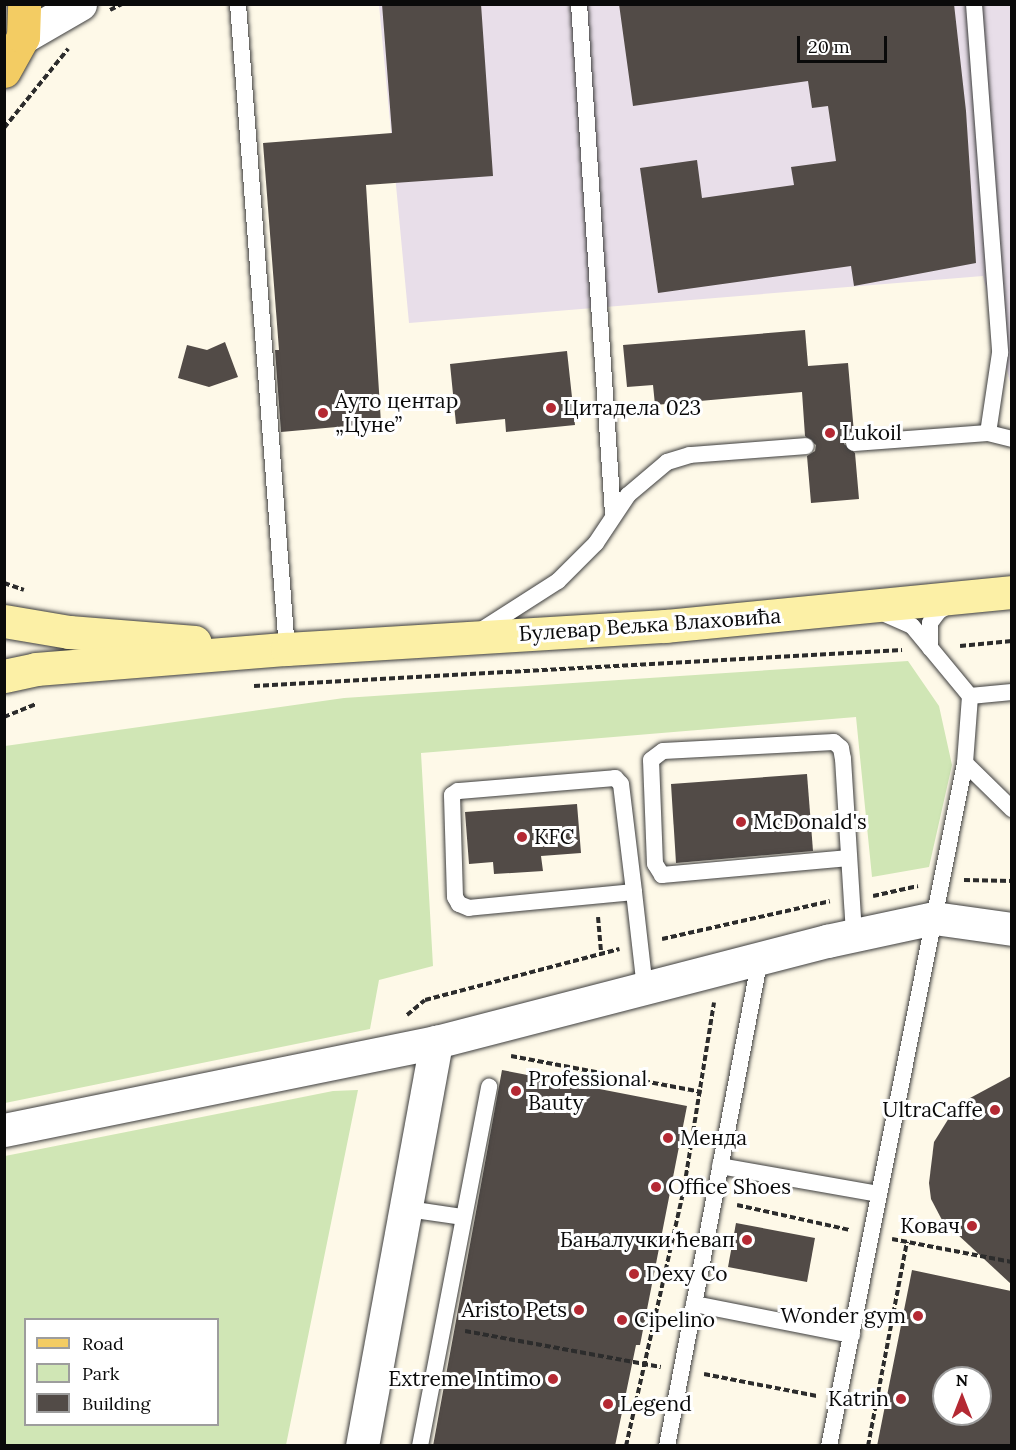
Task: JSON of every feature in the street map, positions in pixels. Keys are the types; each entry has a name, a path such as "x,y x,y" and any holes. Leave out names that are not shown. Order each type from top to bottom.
{"main road":[{"path":"4,71 23,37 24,4"},
{"name":"Булевар Вељка Влаховића","path":"4,676 36,669 287,649 462,640 870,607 1011,592"},
{"name":"Булевар Вељка Влаховића","path":"4,621 102,635 287,649"}],"street":[{"path":"23,37 91,9"},
{"path":"4,1130 436,1042 760,958 934,918 1011,928"},
{"path":"363,1445 408,1209 436,1042"}],"lane":[{"path":"238,4 287,649"},
{"path":"579,4 613,514"},
{"path":"974,4 1000,353 988,433"},
{"path":"854,443 988,433 1011,439"},
{"path":"462,640 524,607 558,581 596,543 613,514 628,495 667,462 690,455 806,446"},
{"path":"930,648 930,623 939,611 963,597"},
{"path":"830,1446 965,763 970,696 912,626 870,607"},
{"path":"970,696 1011,692"},
{"path":"849,858 663,876 655,864 651,760 663,751 834,742 841,748 843,759 854,936"},
{"path":"965,763 1011,809"},
{"path":"634,892 469,908 459,904 454,897 452,795 458,791 615,778 621,784 634,892 645,988"},
{"path":"667,1446 760,958"},
{"path":"420,1446 489,1086"},
{"path":"720,1166 879,1194"},
{"path":"408,1209 463,1217"},
{"path":"694,1304 852,1335"}],"path":[{"path":"91,9 122,4"},
{"path":"4,128 74,41"},
{"path":"4,583 27,591"},
{"path":"250,686 930,648 1011,641"},
{"path":"4,717 44,702"},
{"path":"597,895 601,953"},
{"path":"626,1446 642,1364 683,1194 702,1092 718,969 708,928"},
{"path":"489,1086 495,1053 702,1092"},
{"path":"868,1446 907,1242"},
{"path":"443,1326 875,1406"}],"shaded area":[{"path":"379,5 1011,5 1011,386 983,276 409,323"}],"green space":[{"path":"908,661 939,706 952,765 929,867 872,877 856,717 421,753 433,966 379,980 370,1029 5,1103 5,746 344,698"},
{"path":"358,1090 286,1445 5,1445 5,1156 333,1091"}],"building":[{"path":"382,4 481,4 493,176 366,185 381,423 281,432 275,350 279,350 263,143 392,133"},
{"path":"619,4 954,4 966,111 976,263 854,286 851,266 658,293 640,168 697,160 702,198 794,185 791,167 836,161 828,106 812,108 808,81 633,106"},
{"path":"805,330 808,366 848,363 854,433 845,438 844,444 855,453 859,499 811,503 807,456 815,451 816,445 805,436 802,392 655,405 653,385 627,387 623,345"},
{"path":"225,342 238,377 209,387 178,378 187,345 207,350"},
{"path":"567,351 575,425 506,432 505,419 456,424 450,364"},
{"path":"807,774 813,851 676,863 671,784"},
{"path":"577,804 581,853 541,856 543,871 494,874 493,862 469,864 465,812"},
{"path":"502,1070 687,1106 640,1345 636,1345 615,1446 433,1446"},
{"path":"1011,1076 1011,1284 942,1220 931,1199 929,1183 934,1142 957,1105"},
{"path":"736,1223 815,1238 807,1282 728,1267"},
{"path":"912,1270 1011,1291 1011,1446 877,1446"}],"place":[{"name":"Цитадела 023","path":"551,408"},
{"name":"Ауто центар „Цуне”","path":"323,413"},
{"name":"Lukoil","path":"830,433"},
{"name":"McDonald's","path":"741,822"},
{"name":"KFC","path":"522,837"},
{"name":"Professional Bauty","path":"516,1091"},
{"name":"UltraCaffe","path":"995,1110"},
{"name":"Менда","path":"668,1138"},
{"name":"Office Shoes","path":"656,1187"},
{"name":"Ковач","path":"972,1226"},
{"name":"Бањалучки ћевап","path":"747,1240"},
{"name":"Dexy Co","path":"634,1274"},
{"name":"Aristo Pets","path":"579,1310"},
{"name":"Wonder gym","path":"918,1316"},
{"name":"Cipelino","path":"622,1320"},
{"name":"Extreme Intimo","path":"553,1379"},
{"name":"Katrin","path":"901,1399"},
{"name":"Legend","path":"608,1404"}]}
